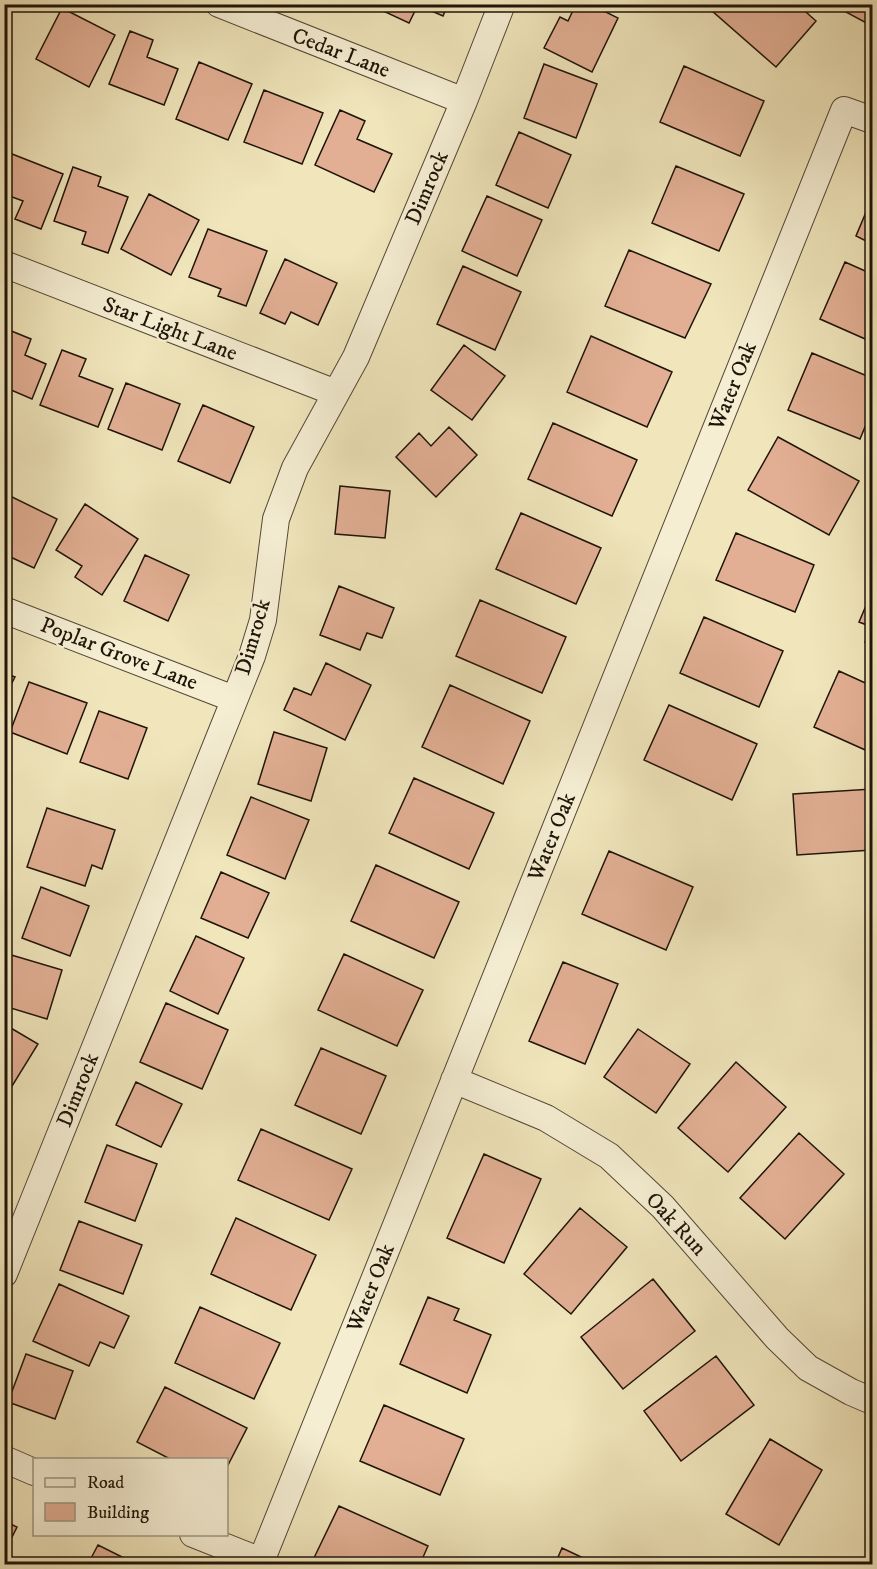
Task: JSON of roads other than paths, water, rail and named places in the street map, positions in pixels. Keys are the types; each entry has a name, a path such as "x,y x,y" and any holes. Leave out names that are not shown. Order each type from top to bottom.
{"street":[{"name":"Cedar Lane","path":"219,4 464,101"},
{"name":"Dimrock","path":"4,1274 252,656 263,620 276,519 295,468 356,357 464,101 502,4"},
{"name":"Water Oak","path":"260,1563 844,110 873,120"},
{"name":"Star Light Lane","path":"4,264 336,393"},
{"name":"Poplar Grove Lane","path":"4,610 234,699"},
{"name":"Oak Run","path":"454,1080 546,1118 609,1156 663,1207 777,1338 808,1368 851,1392 873,1401"},
{"path":"4,1459 33,1472"},
{"path":"198,1536 260,1563"}]}
